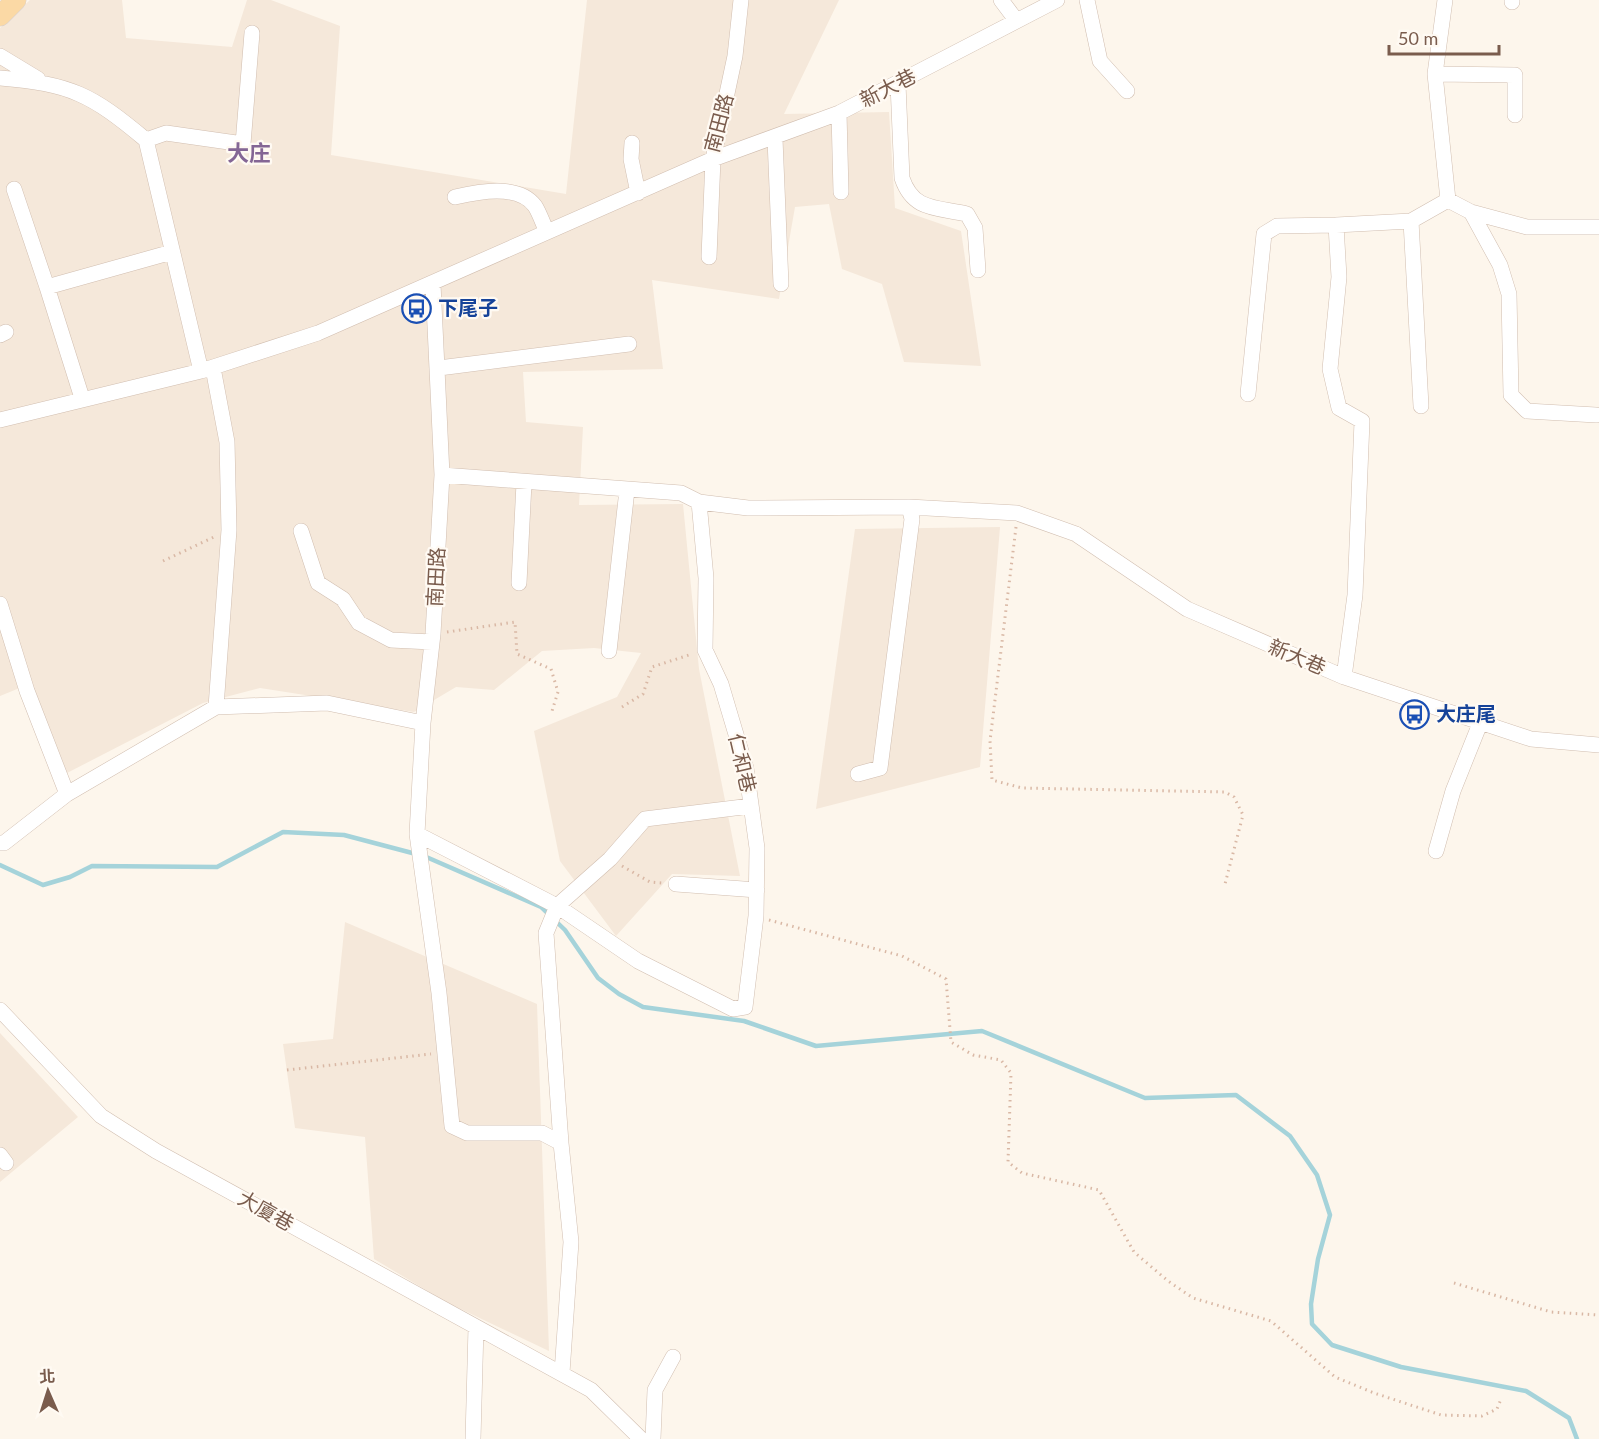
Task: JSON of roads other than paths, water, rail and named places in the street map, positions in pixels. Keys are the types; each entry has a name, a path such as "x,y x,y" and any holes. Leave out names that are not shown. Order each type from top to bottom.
{"main road":[{"path":"0,16 16,0"}],"street":[{"name":"南田路","path":"0,420 82,398 207,370 318,333 712,159 735,56 741,0"},
{"path":"1001,0 1016,20"},
{"name":"新大巷","path":"712,159 775,139 839,113 1057,0"},
{"path":"1087,0 1100,61 1127,91"},
{"path":"1445,0 1435,74 1448,200"},
{"path":"146,140 166,133 243,144 252,33"},
{"path":"0,56 44,81"},
{"path":"1435,74 1515,75 1515,115"},
{"path":"0,78 44,81 75,90 113,112 146,140 172,252 227,442 229,530 216,707"},
{"path":"898,84 902,178 907,192 916,203 967,214 975,228 978,270"},
{"path":"839,113 841,192"},
{"path":"775,139 781,284"},
{"path":"632,143 631,159 638,193"},
{"path":"709,257 712,159"},
{"path":"14,189 82,398"},
{"path":"455,197 486,190 518,195 534,205 547,232"},
{"path":"1448,200 1471,212 1527,227 1599,227"},
{"path":"1248,394 1264,234 1277,226 1411,221 1448,200"},
{"path":"1471,212 1500,265 1509,294 1511,394 1527,411 1596,415"},
{"path":"1411,221 1421,406"},
{"path":"1336,225 1339,278 1330,369 1340,408 1362,421 1355,595 1344,677"},
{"path":"47,286 172,252"},
{"name":"南田路","path":"433,284 439,368 442,475 433,638 423,723 418,842 452,1126 467,1133 542,1133 561,1143"},
{"path":"439,368 629,344"},
{"path":"442,475 524,483 681,493 699,502 748,508 909,507 912,519 880,768 858,774"},
{"path":"519,583 524,483"},
{"path":"609,651 627,490"},
{"name":"仁和巷","path":"561,1143 546,933 555,909 609,859 645,819 751,806 746,768 721,684 705,650 706,578 699,502"},
{"name":"新大巷","path":"909,507 1017,513 1076,534 1187,609 1344,677 1531,738 1599,745"},
{"path":"301,531 318,584 343,599 359,623 390,640 433,638"},
{"path":"0,604 27,691 68,794"},
{"path":"0,843 4,843 68,794 216,707 327,702 423,723"},
{"path":"1436,851 1453,791 1481,721"},
{"path":"418,842 555,909 638,961 733,1009 745,1007 756,916 757,848 751,806"},
{"path":"675,884 757,890"},
{"name":"大廈巷","path":"0,1010 101,1116 156,1151 591,1390 641,1439"},
{"path":"561,1143 571,1242 562,1373"},
{"path":"473,1439 476,1327"},
{"path":"653,1439 655,1390 673,1357"}],"waterway":[{"path":"0,865 43,885 70,877 92,866 217,867 283,832 344,835 416,854"},
{"path":"424,856 541,907 565,930 598,978 619,994 643,1007 744,1021 816,1046 982,1031 1145,1098 1236,1095 1290,1136 1317,1175 1330,1215 1318,1259 1311,1304 1312,1324 1332,1345 1401,1367 1526,1391 1569,1418 1577,1439"}],"place":[{"name":"下尾子","path":"417,308"},
{"name":"大庄尾","path":"1415,714"}],"district":[{"name":"大庄","path":"249,153"}]}
